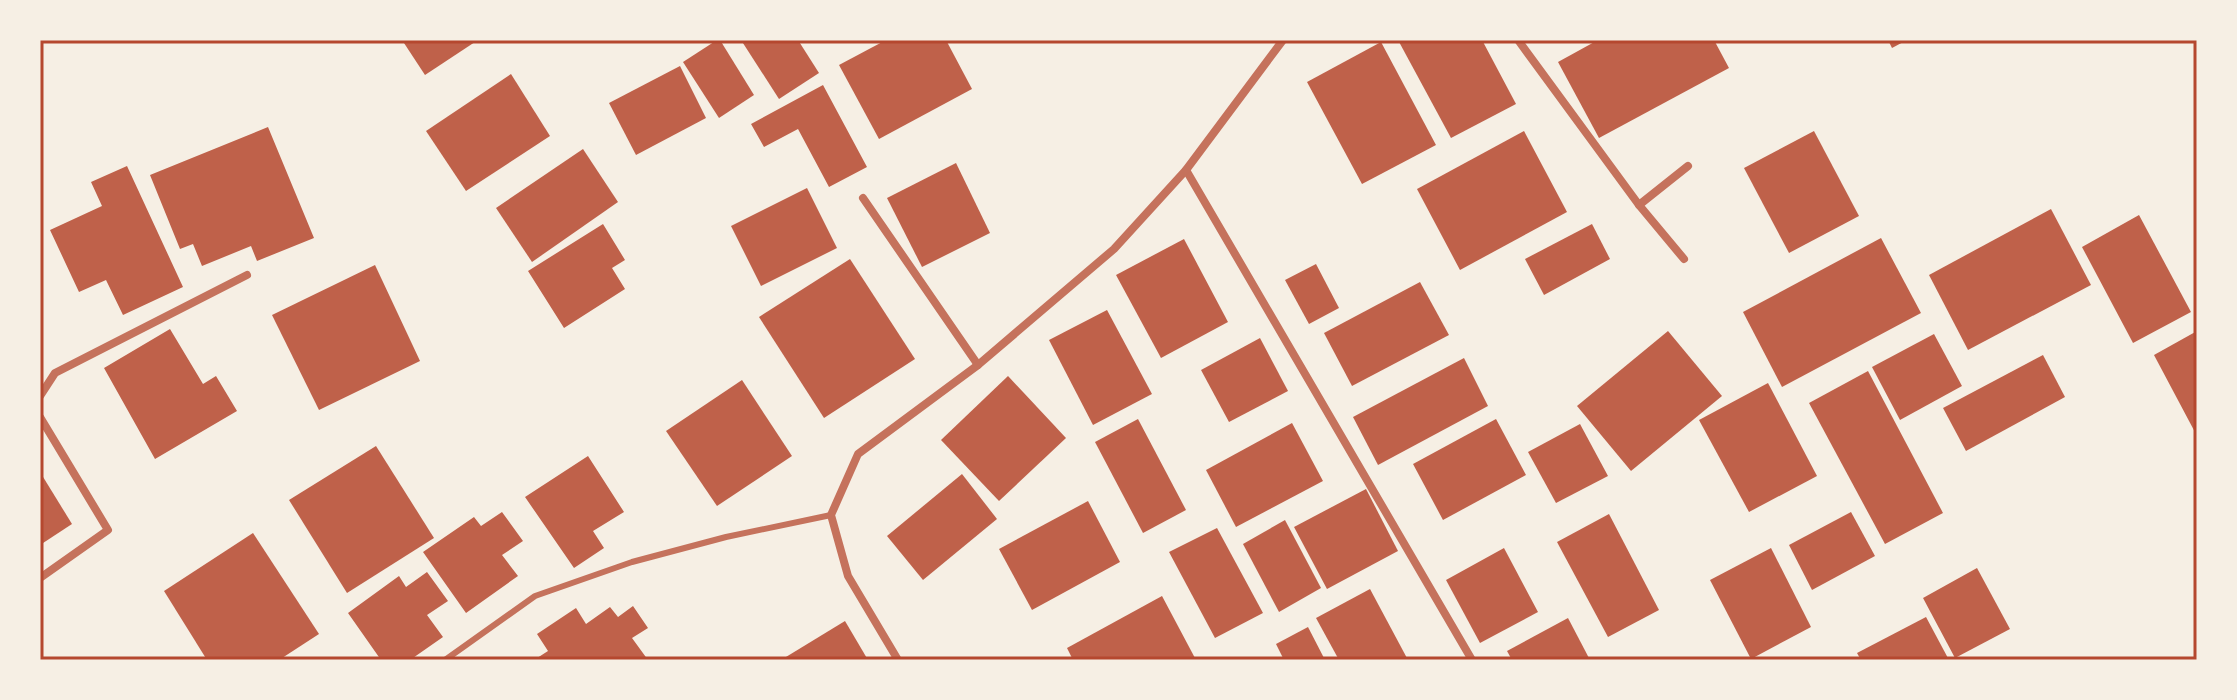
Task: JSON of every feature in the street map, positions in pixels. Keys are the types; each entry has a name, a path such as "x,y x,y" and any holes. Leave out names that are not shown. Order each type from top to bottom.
{"street":[{"path":"898,660 848,576 831,515 858,454 978,365 1114,249 1186,170 1283,40"},
{"path":"1518,40 1639,205 1684,259"},
{"path":"1639,205 1688,166"},
{"path":"1186,170 1472,660"},
{"path":"863,198 978,365"},
{"path":"40,396 55,373 247,275"},
{"path":"40,417 108,530 40,578"}],"lane":[{"path":"445,660 535,596 686,547 831,515"}],"building":[{"path":"402,40 478,40 425,75"},
{"path":"720,40 754,95 719,118 683,62"},
{"path":"741,40 798,40 819,73 779,99"},
{"path":"886,40 946,40 972,89 879,139 839,65"},
{"path":"1398,40 1482,40 1516,104 1451,138"},
{"path":"1598,40 1714,40 1729,68 1599,138 1558,62"},
{"path":"1888,40 1907,40 1892,48"},
{"path":"1381,42 1436,145 1362,184 1307,82"},
{"path":"680,66 706,118 636,155 609,103"},
{"path":"511,74 550,136 466,191 426,131"},
{"path":"823,85 867,167 829,187 798,129 764,147 751,124"},
{"path":"268,127 314,238 257,261 251,246 202,266 193,244 180,249 150,175"},
{"path":"1524,131 1567,212 1460,270 1417,189"},
{"path":"1814,131 1859,216 1789,253 1744,168"},
{"path":"583,149 618,202 532,262 496,208"},
{"path":"956,163 990,233 922,267 887,198"},
{"path":"127,166 183,287 123,315 106,280 79,292 50,230 102,206 91,182"},
{"path":"807,188 837,248 761,286 731,226"},
{"path":"2051,209 2091,285 1968,350 1929,275"},
{"path":"2139,215 2191,312 2133,343 2082,247"},
{"path":"603,224 625,260 612,268 625,289 564,328 528,271"},
{"path":"1592,224 1610,259 1544,295 1525,259"},
{"path":"1881,238 1921,313 1782,387 1743,312"},
{"path":"1184,239 1228,322 1161,358 1116,275"},
{"path":"850,259 915,359 824,418 759,317"},
{"path":"1316,264 1339,308 1309,324 1285,280"},
{"path":"375,265 420,361 319,410 272,315"},
{"path":"1420,282 1449,335 1352,386 1324,333"},
{"path":"1107,310 1152,394 1093,425 1049,340"},
{"path":"170,329 203,384 216,376 237,411 155,459 104,368"},
{"path":"1668,331 1722,396 1631,471 1577,406"},
{"path":"2197,331 2197,436 2154,355"},
{"path":"1934,334 1962,386 1900,420 1872,367"},
{"path":"1260,338 1288,391 1229,422 1201,370"},
{"path":"2043,355 2065,397 1966,451 1943,408"},
{"path":"1464,358 1488,406 1378,465 1353,417"},
{"path":"1868,371 1943,513 1885,544 1809,403"},
{"path":"1008,376 1066,438 999,501 941,440"},
{"path":"742,380 792,456 717,506 666,431"},
{"path":"1768,383 1817,476 1749,512 1699,420"},
{"path":"1138,419 1186,510 1143,533 1095,442"},
{"path":"1496,419 1526,475 1443,520 1413,464"},
{"path":"1292,423 1323,481 1236,527 1206,470"},
{"path":"1580,424 1608,476 1556,503 1528,452"},
{"path":"376,446 434,538 347,593 289,500"},
{"path":"588,456 624,512 593,531 604,548 574,568 525,497"},
{"path":"40,472 72,524 40,545"},
{"path":"962,474 997,519 923,580 887,536"},
{"path":"1366,489 1398,551 1327,589 1294,527"},
{"path":"1088,501 1120,562 1032,610 999,549"},
{"path":"502,512 523,541 502,555 518,576 466,613 423,552 474,517 481,526"},
{"path":"1851,512 1875,556 1812,590 1789,545"},
{"path":"1609,514 1659,610 1608,637 1557,542"},
{"path":"1285,520 1321,588 1279,612 1243,544"},
{"path":"1217,528 1263,613 1215,638 1169,552"},
{"path":"253,533 319,634 279,660 207,660 164,591"},
{"path":"1504,548 1538,612 1480,643 1446,580"},
{"path":"1771,548 1811,627 1751,659 1710,580"},
{"path":"1977,568 2010,629 1955,658 1923,598"},
{"path":"427,572 448,601 427,615 443,637 410,660 381,660 348,613 399,576 406,587"},
{"path":"1370,589 1408,660 1339,660 1316,618"},
{"path":"1162,596 1196,660 1073,660 1067,648"},
{"path":"633,606 648,628 632,638 648,660 534,660 548,651 537,634 576,608 586,624 610,607 618,617"},
{"path":"1926,617 1949,660 1861,660 1857,653"},
{"path":"1568,618 1590,660 1512,660 1507,651"},
{"path":"845,621 868,660 781,660"},
{"path":"1308,627 1325,660 1284,660 1276,644"}]}
